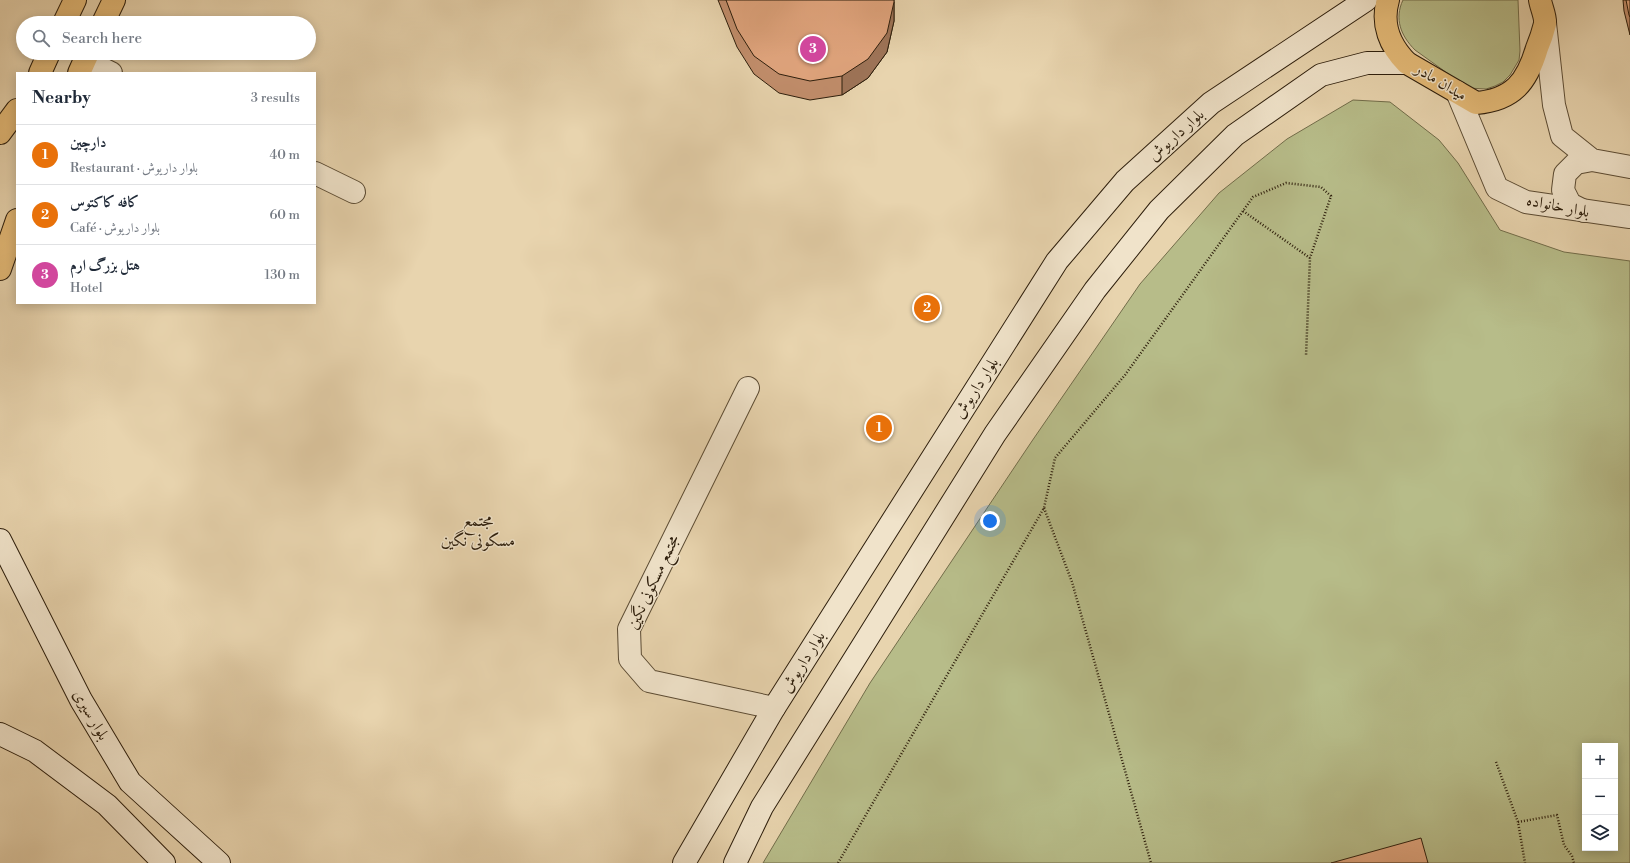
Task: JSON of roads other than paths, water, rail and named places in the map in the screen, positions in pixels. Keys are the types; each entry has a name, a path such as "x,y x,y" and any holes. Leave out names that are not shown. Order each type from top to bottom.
{"main road":[{"path":"67,16 75,0"},
{"path":"106,16 114,0"},
{"name":"بلوار داریوش","path":"684,863 774,708 1057,261 1125,181 1211,103 1366,0"},
{"name":"میدان مادر","path":"1388,0 1385,19 1387,32 1399,55 1407,63 1476,103 1488,102 1500,98 1521,84 1528,73 1545,23"},
{"path":"1540,0 1545,23 1554,105 1562,136 1592,160"},
{"path":"40,72 46,60"},
{"path":"84,62 109,72"},
{"path":"735,863 762,807 996,434 1095,290 1159,210 1235,135 1321,75 1367,63 1407,63"},
{"name":"بلوار خانواده","path":"1457,92 1497,188 1526,202 1630,217"},
{"path":"0,133 16,111"},
{"path":"1584,211 1570,204 1563,190 1565,174 1576,163 1592,160 1630,167"},
{"path":"316,173 354,192"},
{"path":"0,270 16,223"},
{"name":"مجتمع مسکونی نگین","path":"748,388 629,629 630,660 649,681 774,708"},
{"name":"بلوار سیری","path":"0,540 81,700 130,782 219,863"},
{"path":"0,734 35,751 107,805 164,863"}],"place":[{"name":"هتل بزرگ ارم","path":"813,49"},
{"name":"کافه کاکتوس","path":"927,308"},
{"name":"دارچین","path":"879,428"}],"district":[{"name":"مجتمع مسکونی نگین","path":"478,531"}]}
